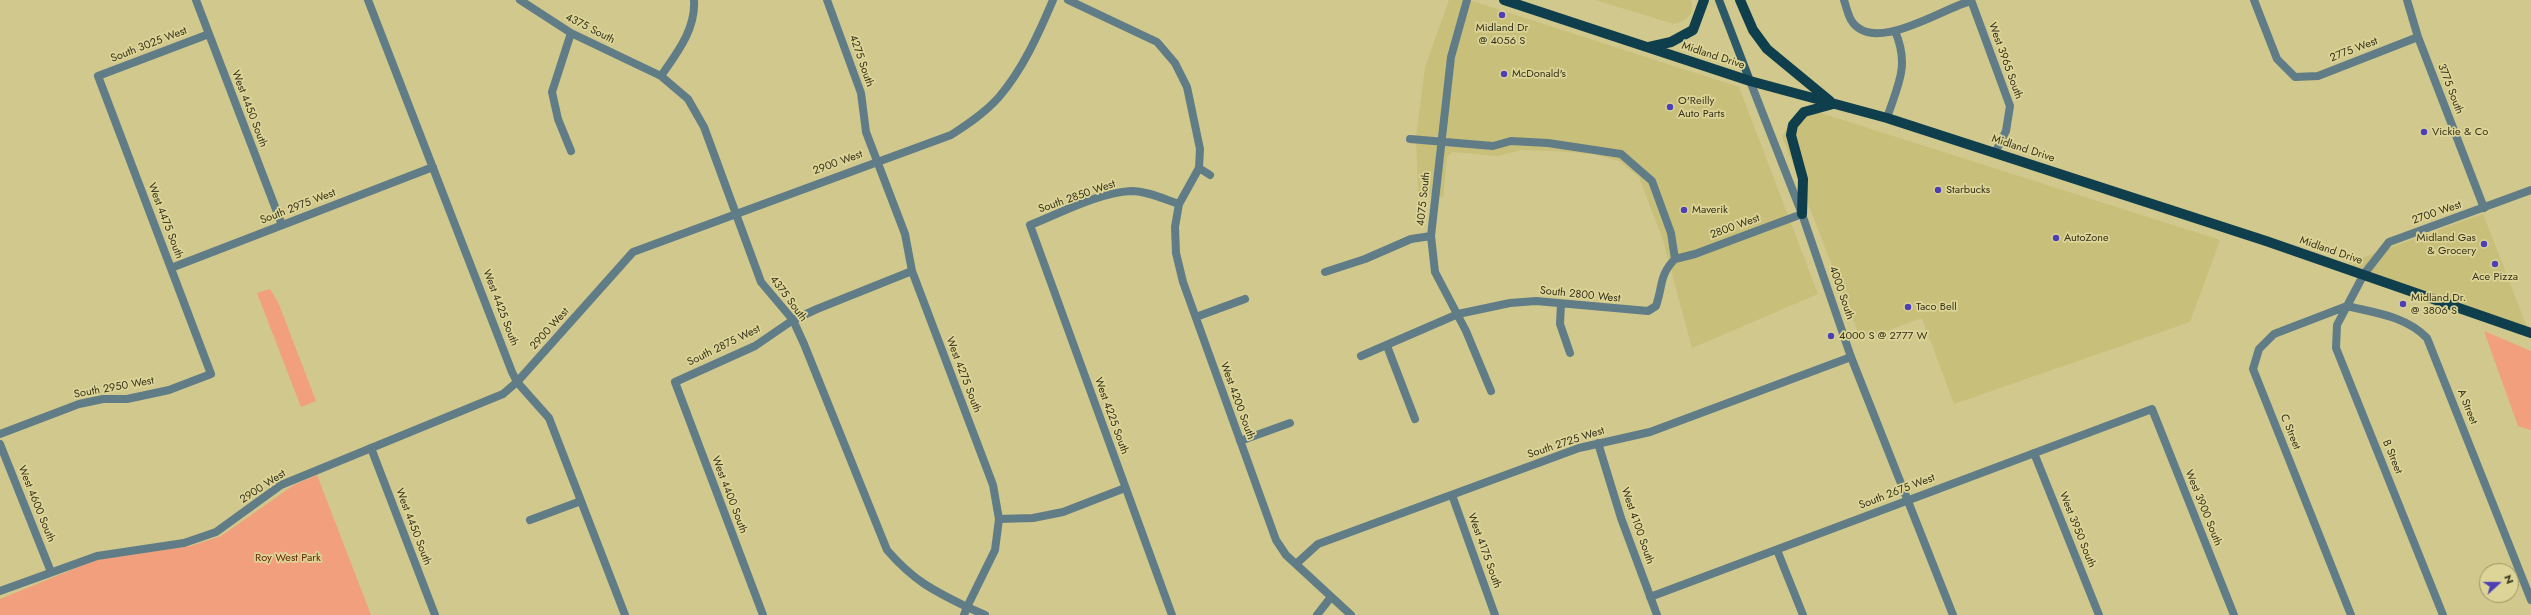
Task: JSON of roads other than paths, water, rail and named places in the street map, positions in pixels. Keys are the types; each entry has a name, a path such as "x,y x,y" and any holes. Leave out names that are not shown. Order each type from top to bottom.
{"main road":[{"name":"Midland Drive","path":"1504,0 1750,81 1887,118 1996,153 2364,274 2531,333"},
{"path":"1647,47 1671,42 1693,30 1704,0"},
{"name":"4000 South","path":"1719,0 1750,81"},
{"path":"1740,0 1753,30 1766,49 1833,104"},
{"path":"1802,214 1803,179 1791,135 1793,125 1804,112 1833,104"}],"street":[{"name":"West 4450 South","path":"196,0 282,226"},
{"name":"West 4425 South","path":"368,0 518,382 549,418 625,615"},
{"name":"4375 South","path":"520,0 571,33 661,76 688,99 704,127 761,282 792,320 887,550 906,571 965,611"},
{"path":"661,76 685,41 695,14 694,0"},
{"name":"4275 South","path":"827,0 861,92 866,132"},
{"name":"2900 West","path":"0,591 97,556 184,543 216,532 281,485 503,394 518,382 633,252 877,160 951,135 974,120 999,97 1019,69 1053,0"},
{"path":"1068,0 1157,42 1175,63 1187,87 1198,136 1199,168 1210,175"},
{"name":"4075 South","path":"1467,0 1451,56 1431,236 1432,256 1435,272 1458,314 1491,391"},
{"path":"1844,0 1852,21 1864,31 1874,34 1895,31 1971,0"},
{"name":"West 3965 South","path":"1971,0 2010,106 2006,132 1996,153"},
{"name":"2775 West","path":"2254,0 2277,59 2295,77 2318,76 2418,38"},
{"name":"3775 South","path":"2407,0 2418,38 2484,208"},
{"path":"1887,118 1901,75 1904,58 1895,31"},
{"path":"571,33 552,92 558,119 571,151"},
{"name":"South 3025 West","path":"98,76 209,34"},
{"name":"West 4475 South","path":"98,76 211,374"},
{"name":"4000 South","path":"1750,81 1802,214 1851,357 1953,615"},
{"name":"West 4275 South","path":"866,132 905,234 912,271 993,485 999,519 994,550 965,611"},
{"path":"1410,139 1493,146 1511,141 1548,143 1621,154 1652,181 1671,233 1675,259"},
{"name":"South 2975 West","path":"171,268 433,167"},
{"name":"West 4200 South","path":"1199,168 1179,204 1175,227 1176,253 1196,317 1276,540 1296,564 1351,615"},
{"name":"2700 West","path":"2364,274 2389,242 2531,190"},
{"name":"South 2850 West","path":"1030,225 1110,195 1132,191 1154,195 1179,204"},
{"name":"2800 West","path":"1675,259 1692,255 1802,214"},
{"name":"West 4225 South","path":"1030,225 1172,615"},
{"path":"1325,272 1365,259 1411,239 1431,236"},
{"name":"South 2800 West","path":"1361,356 1458,314 1510,303 1536,300 1561,304 1648,311 1656,306 1661,292 1663,274 1675,259"},
{"name":"South 2875 West","path":"675,382 755,346 792,320 912,271"},
{"path":"2347,306 2364,274"},
{"path":"1196,317 1245,299"},
{"path":"1561,304 1560,324 1570,353"},
{"name":"A Street","path":"2347,306 2397,318 2416,327 2427,338 2531,600"},
{"name":"C Street","path":"2347,306 2274,334 2259,348 2253,368 2351,615"},
{"name":"B Street","path":"2347,306 2337,325 2336,348 2443,615"},
{"path":"1387,346 1415,419"},
{"name":"South 2725 West","path":"1296,564 1318,544 1598,443 1650,432 1851,357"},
{"name":"South 2950 West","path":"0,434 79,404 169,390 211,374"},
{"name":"West 4400 South","path":"675,382 763,615"},
{"name":"South 2675 West","path":"1650,597 2152,408"},
{"name":"West 3900 South","path":"2152,408 2234,615"},
{"path":"1240,441 1290,423"},
{"name":"West 4100 South","path":"1598,443 1621,518 1657,615"},
{"name":"West 4600 South","path":"0,444 51,572"},
{"name":"West 4450 South","path":"371,448 435,615"},
{"name":"West 3950 South","path":"2034,453 2099,615"},
{"path":"999,519 1033,518 1063,512 1125,488"},
{"name":"West 4175 South","path":"1452,495 1496,615"},
{"path":"530,520 581,501"},
{"path":"1777,550 1803,615"},
{"path":"1317,615 1331,597"},
{"path":"965,611 985,615"}],"place":[{"name":"Midland Dr @ 4056 S","path":"1502,15"},
{"name":"McDonald's","path":"1504,74"},
{"name":"O'Reilly Auto Parts","path":"1670,107"},
{"name":"Vickie & Co","path":"2424,132"},
{"name":"Starbucks","path":"1938,190"},
{"name":"Maverik","path":"1684,210"},
{"name":"AutoZone","path":"2056,238"},
{"name":"Midland Gas & Grocery","path":"2484,244"},
{"name":"Ace Pizza","path":"2495,264"},
{"name":"Midland Dr. @ 3806 S","path":"2403,304"},
{"name":"Taco Bell","path":"1908,307"},
{"name":"4000 S @ 2777 W","path":"1831,336"}],"park label":[{"name":"Roy West Park","path":"288,558"}]}
